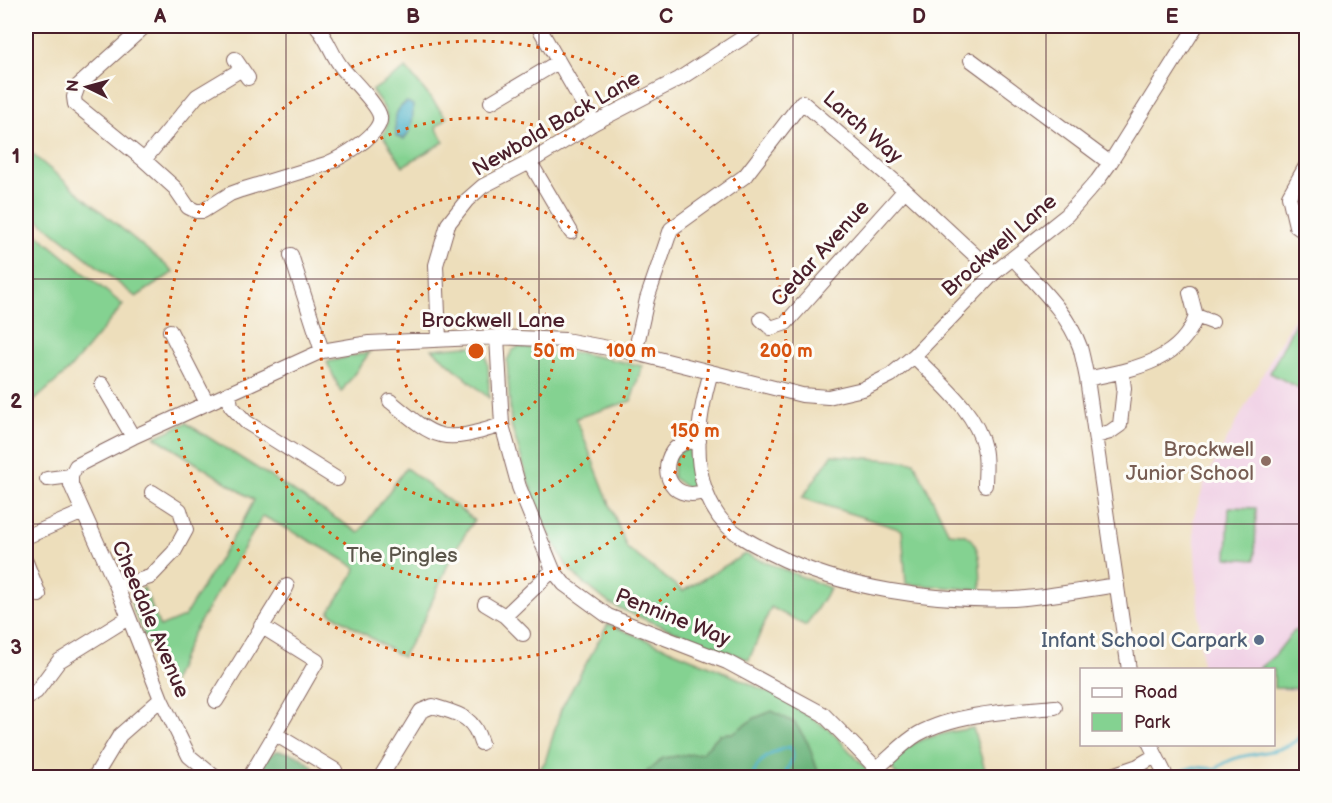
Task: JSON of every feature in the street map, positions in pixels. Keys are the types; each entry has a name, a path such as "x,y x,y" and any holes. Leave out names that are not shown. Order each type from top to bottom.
{"street":[{"path":"145,26 78,86 74,97 75,105 144,159 175,188 188,207 196,212 203,212 230,194 326,164 374,133 381,116 339,63 326,37 316,26"},
{"path":"538,26 594,123"},
{"name":"Newbold Back Lane","path":"439,339 436,265 448,224 467,200 483,186 530,162 594,123 679,79 761,26"},
{"name":"Brockwell Lane","path":"46,479 73,471 133,437 322,351 369,343 497,337 565,340 635,353 801,395 828,397 863,389 891,375 914,356 994,273 1067,216 1110,163 1196,26"},
{"path":"980,61 1110,163"},
{"path":"491,102 558,62"},
{"path":"144,159 197,96 242,68"},
{"name":"Larch Way","path":"635,353 647,300 671,229 745,176 802,102 905,190 994,273"},
{"path":"530,162 570,232"},
{"path":"1306,166 1289,196 1296,226 1306,233"},
{"name":"Cedar Avenue","path":"761,319 771,328 786,323 905,190"},
{"path":"291,255 322,351"},
{"path":"1013,258 1068,323 1080,347 1096,436 1129,668"},
{"path":"1087,379 1122,373 1146,365 1174,347 1186,336 1196,316 1190,293"},
{"path":"1196,316 1212,322"},
{"path":"170,331 207,403"},
{"name":"Pennine Way","path":"497,337 502,425 519,487 553,570 564,584 608,616 727,662 823,714 882,772"},
{"path":"914,356 971,416 980,431 985,450 982,478"},
{"path":"711,372 701,418 698,460 706,491 720,518 747,541 792,564 847,583 899,592 974,599 1015,599 1117,585"},
{"path":"1096,436 1110,432 1119,425 1124,388 1122,373"},
{"path":"102,384 133,437"},
{"path":"229,393 231,406 246,422 337,479"},
{"path":"390,401 424,430 444,437 466,436 502,425"},
{"path":"699,441 679,445 674,451 669,458 669,480 676,490 682,493 694,495 706,491"},
{"name":"Cheedale Avenue","path":"73,471 71,485 117,587 161,699 189,756 216,777"},
{"path":"117,587 150,577 174,552 186,530 180,510 152,492"},
{"path":"26,537 83,512"},
{"path":"26,562 39,595"},
{"path":"505,616 553,570"},
{"path":"216,701 287,586"},
{"path":"485,604 505,616 523,634"},
{"path":"26,698 36,692 59,661 128,618"},
{"path":"249,777 317,661 261,626"},
{"path":"94,777 120,735 161,699"},
{"path":"380,777 421,711 432,706 460,715 474,725 481,743"},
{"path":"882,772 917,735 955,720 993,713 1055,707"},
{"path":"275,734 337,775"},
{"path":"1103,777 1138,766 1153,750 1166,775"}],"shaded area":[{"path":"1300,306 1306,310 1306,691 1275,689 1275,668 1202,668 1193,519 1206,478"}],"green space":[{"path":"406,68 447,118 436,127 444,142 403,166 383,136 387,123 386,112 372,91"},
{"path":"26,149 174,272 136,297 26,210"},
{"path":"26,225 123,305 69,370 26,408"},
{"path":"1300,313 1306,316 1306,392 1270,373"},
{"path":"478,347 484,352 488,364 489,398 432,349"},
{"path":"518,347 580,353 642,366 631,401 576,418 627,548 683,591 745,554 830,588 806,626 771,607 749,660 610,604 579,579 567,566 544,524 511,424 507,361 512,351"},
{"path":"370,352 341,392 327,362"},
{"name":"The Pingles","path":"186,423 359,533 406,468 474,520 452,555 424,620 402,657 329,612 356,568 263,516 192,635 168,692 133,609 131,602 133,596 144,588 160,627 184,617 254,500 155,437"},
{"path":"1306,438 1306,514 1299,498 1299,448"},
{"path":"689,447 696,487 692,492 673,478 674,455"},
{"path":"832,455 914,462 949,533 967,536 976,547 980,561 981,590 906,584 902,530 802,498"},
{"path":"1229,507 1256,508 1255,560 1227,558"},
{"path":"608,624 779,697 830,730 874,777 820,777 755,718 733,733 720,734 702,753 663,758 641,777 533,778 545,762 561,709"},
{"path":"1306,626 1306,689 1275,688 1275,668 1259,668 1275,655 1293,632"},
{"path":"772,711 795,723 808,743 820,777 641,777 663,758 702,753 720,734 733,733 755,718"},
{"path":"973,728 987,777 898,777 891,767 905,749 915,743 926,738"},
{"path":"276,751 283,751 302,758 320,777 254,778 264,760"}],"water":[{"path":"407,102 413,105 413,119 404,139 396,136 395,121 397,112"}],"waterway":[{"path":"1170,775 1194,767 1216,769 1235,759 1285,747 1296,740 1306,728"},
{"path":"753,778 757,766 766,757 790,747 793,757 786,773 788,778"}],"place":[{"name":"Brockwell Junior School","path":"1266,461"},
{"name":"Infant School Carpark","path":"1259,640"}]}
